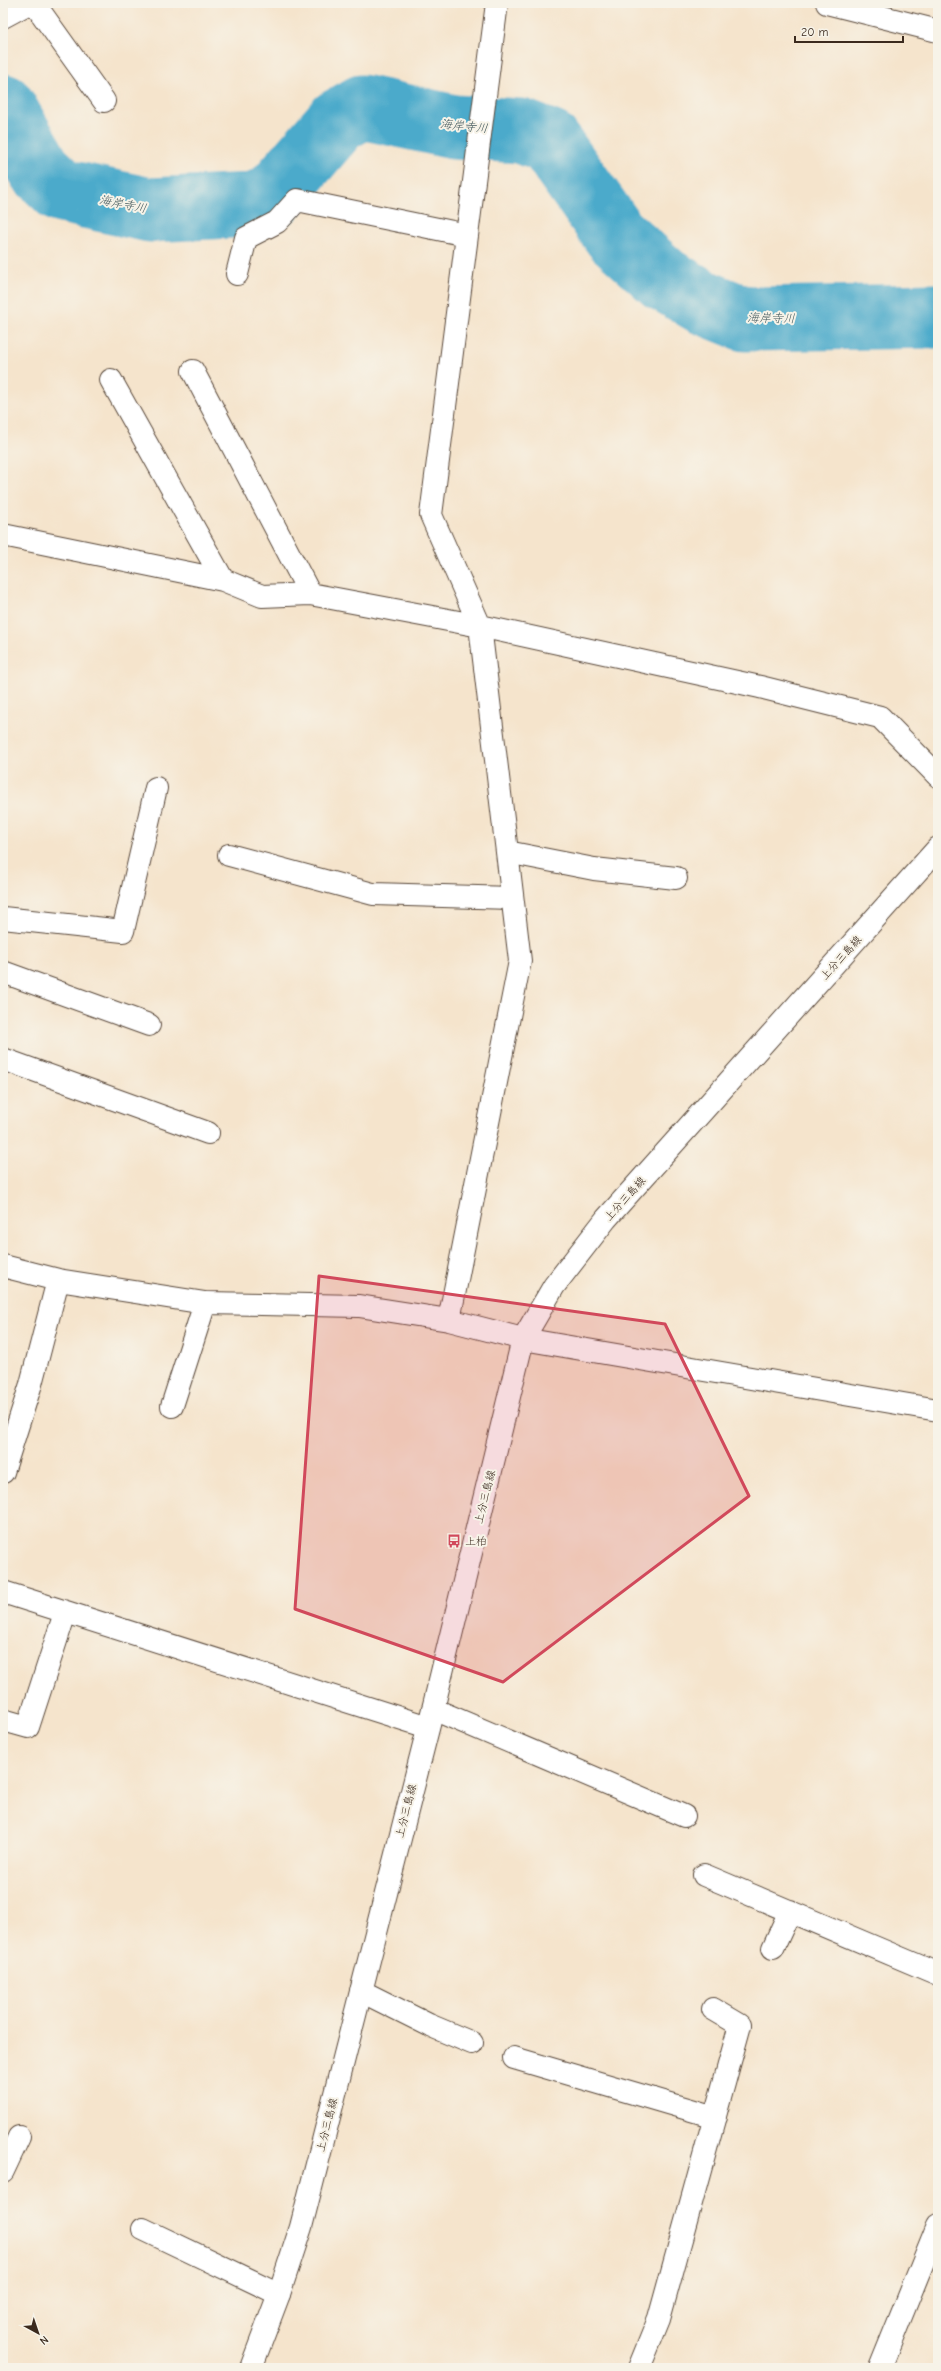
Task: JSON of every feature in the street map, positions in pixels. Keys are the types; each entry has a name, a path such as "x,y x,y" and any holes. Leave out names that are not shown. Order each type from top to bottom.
{"street":[{"path":"3,17 29,3"},
{"path":"34,3 104,101"},
{"path":"449,1320 520,961 480,626 431,515 497,3"},
{"path":"827,3 938,31"},
{"path":"237,274 246,238 276,222 298,200 467,236"},
{"path":"193,371 310,594"},
{"path":"111,380 223,580"},
{"path":"3,535 223,580 262,596 310,594 480,626 760,687 880,718 938,776"},
{"path":"3,918 122,931 156,788"},
{"name":"上分三島線","path":"251,2368 279,2294 301,2227 431,1718 523,1339 554,1286 606,1220 938,848"},
{"path":"507,852 594,869 676,878"},
{"path":"229,855 373,894 512,898"},
{"path":"3,972 149,1025"},
{"path":"3,1059 208,1134"},
{"path":"3,1266 58,1280 205,1303 359,1306 449,1320 523,1339 938,1410"},
{"path":"4,1465 31,1384 58,1280"},
{"path":"172,1406 205,1303"},
{"path":"3,1592 65,1613 431,1718 684,1816"},
{"path":"3,1720 28,1727 65,1613"},
{"path":"704,1875 938,1974"},
{"path":"773,1948 790,1911"},
{"path":"361,1991 429,2025 472,2043"},
{"path":"639,2368 659,2319 740,2025 713,2009"},
{"path":"514,2058 715,2117"},
{"path":"3,2171 19,2137"},
{"path":"880,2368 938,2225"},
{"path":"143,2229 279,2294"}],"highlighted area":[{"path":"319,1276 665,1324 749,1496 503,1682 295,1609"}],"waterway":[{"name":"海岸寺川","path":"3,106 40,170 62,191 150,210 252,205 273,196 338,121 362,107 454,127 521,131 549,142 615,235 664,279 703,302 745,319 938,316"}],"place":[{"name":"上柏","path":"454,1541"}]}
